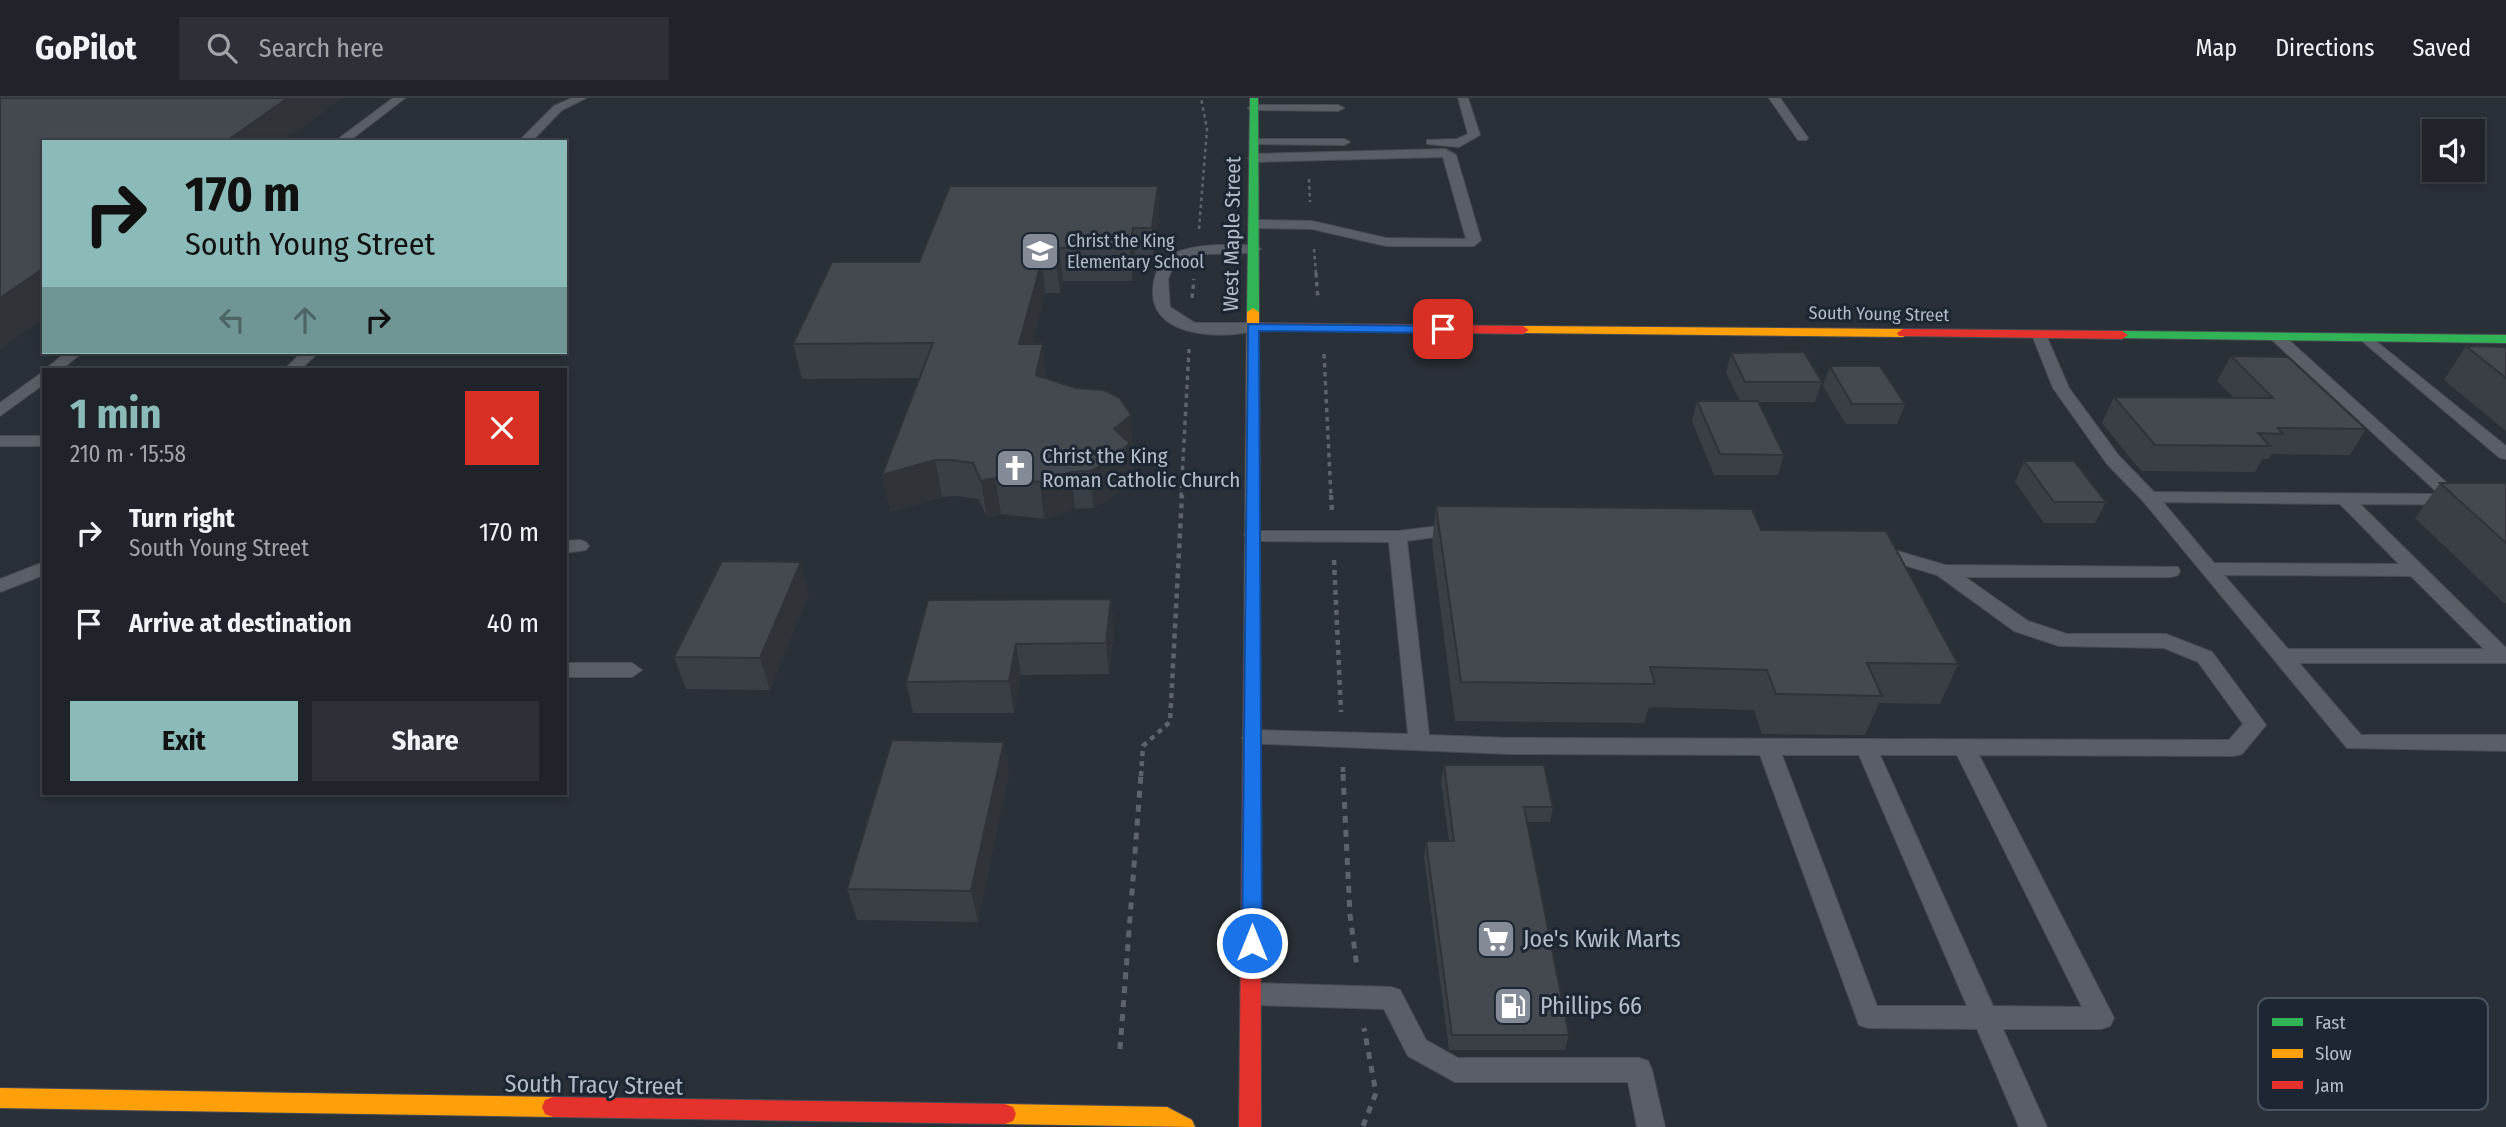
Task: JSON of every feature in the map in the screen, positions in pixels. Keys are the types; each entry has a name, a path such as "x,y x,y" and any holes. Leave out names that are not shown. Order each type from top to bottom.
{"street":[{"name":"West Maple Street","path":"1250,1127 1254,738 1254,103"},
{"name":"South Young Street","path":"1253,327 2506,340"},
{"name":"South Tracy Street","path":"0,1098 1167,1117 1184,1127"}],"lane":[{"path":"343,140 400,98"},
{"path":"526,140 558,108 581,98"},
{"path":"1254,150 1459,142 1474,135 1463,98"},
{"path":"1774,98 1802,138"},
{"path":"1254,103 1338,108"},
{"path":"1254,150 1307,156 1390,152 1450,155 1474,240 1469,243 1376,242 1312,225 1254,224"},
{"path":"1253,327 1191,327 1172,319 1160,301 1162,271 1168,262 1197,250 1254,249"},
{"path":"2039,335 2061,388 2113,460 2149,497 2356,743 2506,743"},
{"path":"2277,337 2455,500"},
{"path":"2367,338 2506,454"},
{"path":"54,368 72,354"},
{"path":"293,368 308,354"},
{"path":"0,411 42,378"},
{"path":"0,392 24,392"},
{"path":"0,441 42,441"},
{"path":"2149,497 2506,500"},
{"path":"2345,499 2504,656"},
{"path":"1253,535 1398,537 1449,529 1477,530"},
{"path":"1398,537 1419,742"},
{"path":"1861,547 1944,571 2171,571"},
{"path":"0,586 42,569"},
{"path":"2208,569 2416,570"},
{"path":"1254,738 1507,746 2234,748 2255,725 2205,657 2166,641 2066,641 2021,626 1944,571"},
{"path":"2283,656 2504,656"},
{"path":"567,670 632,670"},
{"path":"1768,746 1868,1017 2101,1018 1964,747"},
{"path":"1866,747 2033,1127"},
{"path":"1252,994 1360,995 1391,998 1418,1048 1455,1070 1639,1070 1651,1127"}],"path":[{"path":"1120,1049 1143,746 1170,722 1191,327 1207,129 1201,98"},
{"path":"1307,156 1319,308 1312,315 1312,342 1324,349 1350,915 1376,1093 1363,1126"}],"building":[{"path":"0,98 288,98 228,140 42,140 42,269 0,298"},
{"path":"950,186 1158,186 1152,228 1133,228 1130,248 1059,248 1056,260 1042,260 1019,344 1043,344 1036,375 1076,388 1104,390 1120,398 1131,415 1114,429 1130,443 1105,464 1090,471 1071,472 1040,482 995,478 981,481 973,463 951,460 935,460 882,475 933,343 793,344 832,262 919,262"},
{"path":"2466,346 2506,347 2506,378"},
{"path":"1804,352 1822,382 1745,382 1731,353"},
{"path":"2231,356 2288,357 2366,429 2278,428 2283,434 2258,433 2270,446 2155,445 2114,397 2273,398"},
{"path":"1830,366 1880,366 1905,404 1852,404"},
{"path":"1697,401 1758,401 1784,455 1720,454"},
{"path":"2024,461 2074,461 2106,502 2054,502"},
{"path":"2440,483 2506,483 2506,543"},
{"path":"1436,506 1752,509 1761,530 1886,531 1958,664 1867,663 1882,696 1776,694 1767,670 1650,667 1655,684 1461,682"},
{"path":"722,561 801,562 760,658 674,657"},
{"path":"1111,599 1106,643 1016,644 1009,681 906,682 928,600"},
{"path":"892,740 1004,742 971,891 847,889"},
{"path":"1444,765 1544,765 1553,807 1524,807 1569,1035 1452,1035 1426,841 1454,841"}],"traffic: fast":[{"path":"1253,312 1254,98"},
{"path":"2122,335 2506,339"}],"traffic: slow":[{"path":"1252,654 1253,312"},
{"path":"1523,330 1903,333"},
{"path":"0,1098 553,1107"},
{"path":"1005,1114 1167,1117 1184,1127"}],"traffic: jam":[{"path":"1253,327 1523,330"},
{"path":"1903,333 2122,335"},
{"path":"1250,1127 1252,654"},
{"path":"553,1107 1005,1114"}],"place":[{"name":"Christ the King Elementary School","path":"1040,251"},
{"name":"Christ the King Roman Catholic Church","path":"1015,468"},
{"name":"Joe's Kwik Marts","path":"1496,939"},
{"name":"Phillips 66","path":"1513,1006"}],"route":[{"path":"1252,943 1253,327 1443,329"}]}
